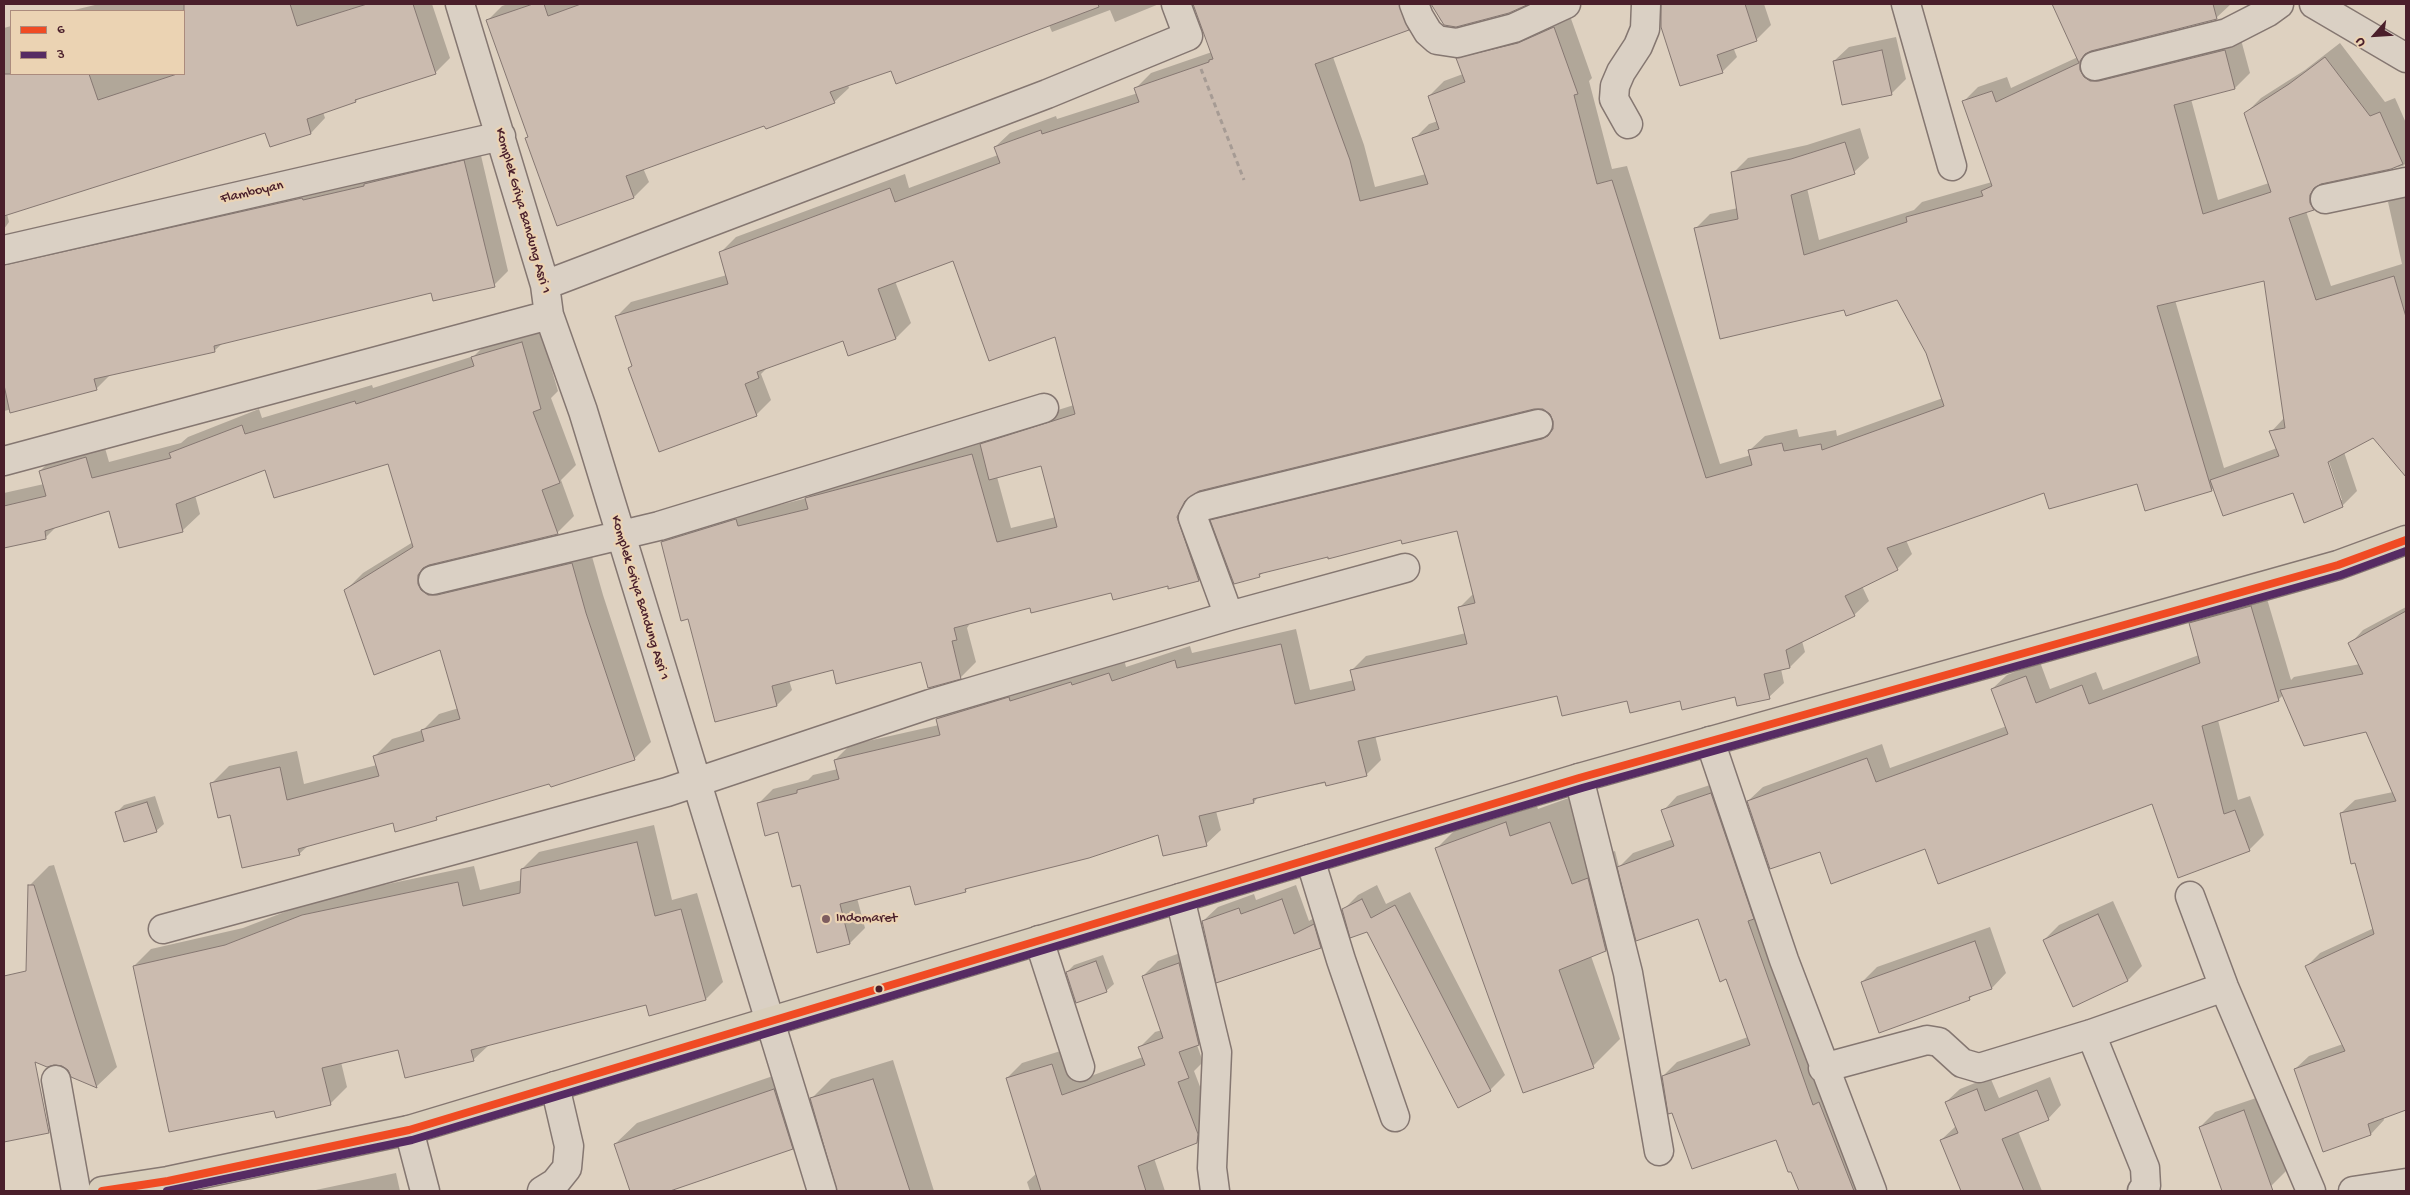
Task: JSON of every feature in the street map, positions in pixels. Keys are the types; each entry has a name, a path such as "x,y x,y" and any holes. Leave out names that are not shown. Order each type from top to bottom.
{"main road":[{"path":"102,1191 168,1181 409,1130 1579,778 2338,565 2406,540"}],"street":[{"path":"545,285 1047,94 1188,36 1176,4"},
{"path":"1414,4 1428,32 1437,40 1448,43 1457,43 1514,28 1566,4"},
{"path":"1628,124 1614,99 1615,86 1620,72 1638,46 1645,29 1646,4"},
{"path":"1906,4 1952,166"},
{"path":"2095,66 2228,33 2268,12 2279,4"},
{"path":"2314,4 2406,58"},
{"name":"Komplek Griya Bandung Asri 1","path":"466,6 501,136 545,285 549,315 583,411 695,782 822,1191"},
{"name":"Flamboyan","path":"4,250 501,136"},
{"path":"2325,199 2406,182"},
{"path":"4,461 549,315"},
{"path":"433,580 621,536 1044,408"},
{"path":"1229,616 1193,518 1198,509 1203,506 1538,424"},
{"path":"163,929 695,782 930,704 1229,616 1405,568"},
{"path":"1710,741 1823,1068 1872,1191"},
{"path":"1579,778 1628,973 1659,1151"},
{"path":"1310,859 1341,960 1395,1117"},
{"path":"2190,896 2224,987 2311,1191"},
{"path":"1180,898 1217,1052 1212,1168 1215,1191"},
{"path":"1040,940 1080,1067"},
{"path":"1823,1068 1927,1040 1939,1042 1962,1063 1979,1068 2091,1034 2224,987"},
{"path":"2091,1034 2144,1168 2146,1186 2142,1191"},
{"path":"56,1080 76,1191"},
{"path":"542,1191 555,1182 567,1168 569,1146 555,1086"},
{"path":"409,1130 425,1191"},
{"path":"2353,1191 2406,1183"}],"path":[{"path":"1188,36 1244,180"}],"building":[{"path":"184,4 290,4 297,26 367,4 413,4 436,74 355,100 356,102 307,119 311,134 270,147 265,133 4,216 4,74 89,75 98,100 174,75 185,75"},
{"path":"533,4 544,4 548,16 581,4 1098,4 1099,7 896,84 891,71 830,92 835,103 766,129 764,126 626,176 634,198 557,226 525,138 528,137 486,20"},
{"path":"1193,4 1399,4 1409,30 1315,64 1350,160 1360,201 1428,184 1412,138 1439,129 1428,96 1465,82 1456,58 1518,43 1554,27 1578,94 1574,95 1597,184 1612,180 1706,478 1752,465 1748,450 1782,443 1784,451 1821,444 1822,450 1944,406 1926,353 1897,300 1846,316 1844,310 1720,339 1694,228 1738,219 1731,172 1791,159 1845,142 1855,174 1791,195 1804,255 1907,222 1906,217 1983,196 1981,191 1992,186 1962,101 1992,91 1996,102 2079,63 2052,4 2213,4 2217,19 2091,51 2085,54 2080,61 2080,70 2084,77 2090,81 2099,81 2225,50 2235,89 2174,105 2203,214 2271,192 2244,113 2289,84 2325,57 2370,116 2380,112 2403,164 2391,169 2321,184 2314,188 2310,195 2310,203 2314,210 2289,218 2316,300 2394,276 2406,317 2406,477 2373,438 2328,462 2343,507 2304,523 2293,493 2223,516 2210,480 2279,456 2269,431 2285,428 2264,281 2157,306 2212,491 2145,511 2137,484 2049,509 2044,493 1887,548 1898,570 1845,596 1855,616 1786,650 1790,668 1764,674 1770,699 1737,706 1735,697 1682,710 1680,701 1630,713 1627,701 1562,716 1557,696 1358,741 1367,776 1326,786 1325,782 1253,799 1254,803 1199,816 1207,846 1163,856 1158,835 1089,858 965,889 966,892 915,905 910,886 840,904 850,944 817,953 800,885 792,887 778,832 765,836 757,803 797,793 797,790 839,779 834,760 940,735 936,719 1009,697 1010,701 1071,682 1072,685 1109,673 1112,681 1175,660 1177,668 1281,644 1295,704 1355,690 1350,670 1467,644 1458,607 1475,603 1457,531 1402,544 1401,540 1328,559 1328,557 1259,574 1260,577 1234,584 1210,520 1542,439 1548,436 1553,429 1553,421 1550,414 1543,409 1534,409 1199,491 1185,501 1177,517 1199,581 1168,589 1168,586 1113,600 1111,593 1031,613 1030,608 954,628 957,640 952,641 961,679 928,688 921,662 836,684 833,670 772,686 777,706 715,722 688,619 681,621 661,542 736,519 738,526 808,509 805,498 972,454 997,542 1057,527 1041,466 989,480 980,444 1075,414 1055,337 989,361 953,261 878,289 896,339 848,356 843,341 757,372 759,378 745,384 757,416 659,452 628,368 632,366 615,316 728,284 719,252 890,188 895,202 1000,163 994,147 1041,130 1042,134 1139,102 1134,88 1213,59"},
{"path":"1431,4 1529,4 1509,13 1456,27 1444,25"},
{"path":"1661,4 1745,4 1757,41 1717,55 1723,73 1680,86 1661,27"},
{"path":"1882,50 1892,95 1842,105 1833,61"},
{"path":"464,160 495,287 433,301 431,293 214,346 215,352 94,379 97,390 10,413 4,385 4,265 302,198 303,200"},
{"path":"522,342 541,409 533,412 560,483 542,490 558,534 429,565 423,568 418,575 418,584 421,590 428,595 437,595 572,563 586,613 635,760 551,787 549,784 436,817 437,820 395,832 393,823 298,849 300,855 242,868 230,815 218,818 210,783 280,767 287,800 379,776 373,756 424,741 421,730 460,719 440,650 374,675 344,590 413,547 388,464 274,498 265,470 176,504 183,532 119,548 109,511 45,531 46,539 4,548 4,506 46,496 39,471 86,457 92,478 171,458 169,453 242,425 245,434 355,401 356,404 474,366 471,357"},
{"path":"2251,606 2279,701 2202,726 2224,814 2235,810 2250,851 2178,878 2152,804 1938,884 1925,849 1831,884 1820,852 1770,869 1747,801 1867,758 1876,782 2008,734 1991,689 2026,676 2036,703 2082,685 2089,704 2200,663 2189,623"},
{"path":"2406,611 2406,1110 2368,1124 2371,1135 2323,1152 2294,1069 2345,1051 2305,966 2374,934 2355,863 2351,864 2340,813 2396,801 2366,732 2304,746 2280,690 2363,674 2348,643"},
{"path":"1711,793 1754,919 1748,921 1813,1105 1819,1102 1854,1191 1799,1191 1791,1172 1788,1172 1776,1140 1692,1169 1672,1113 1668,1114 1662,1076 1750,1045 1726,979 1720,982 1698,919 1636,941 1617,867 1674,846 1661,810"},
{"path":"147,802 157,832 124,842 115,812"},
{"path":"1506,822 1510,836 1550,822 1572,884 1588,878 1606,951 1559,970 1594,1068 1523,1093 1435,848"},
{"path":"637,842 655,916 681,909 706,1000 649,1016 646,1005 471,1050 474,1061 405,1078 398,1050 322,1068 331,1105 276,1118 274,1111 169,1132 133,966 225,945 302,915 458,882 463,906 520,893 521,869"},
{"path":"28,885 34,885 97,1088 71,1077 68,1070 62,1066 54,1065 47,1067 35,1062 49,1133 4,1142 4,976 26,971"},
{"path":"1282,899 1294,934 1314,924 1321,948 1216,983 1202,921 1239,908 1241,914"},
{"path":"1362,899 1371,918 1395,905 1491,1091 1458,1108 1367,932 1350,938 1342,909"},
{"path":"2098,914 2128,981 2073,1007 2043,940"},
{"path":"1975,941 1992,989 1969,997 1970,1000 1879,1033 1861,982"},
{"path":"1096,961 1107,992 1076,1003 1066,972"},
{"path":"1179,963 1199,1045 1179,1052 1189,1078 1178,1082 1198,1134 1197,1143 1138,1166 1146,1191 1041,1191 1006,1078 1052,1064 1062,1095 1145,1065 1138,1047 1163,1038 1142,976"},
{"path":"873,1079 910,1191 837,1191 810,1098"},
{"path":"774,1089 793,1149 670,1191 630,1191 614,1144"},
{"path":"1977,1089 1985,1111 2037,1090 2049,1120 2002,1139 2024,1191 1961,1191 1940,1140 1958,1133 1945,1102"},
{"path":"2244,1110 2273,1191 2222,1191 2199,1127"}],"transit line":[{"name":"6","path":"102,1191 168,1181 409,1130 1579,778 2338,565 2406,540"},
{"name":"3","path":"167,1191 412,1140 1582,788 2341,575 2406,551"}],"place":[{"name":"Indomaret","path":"826,919"}]}
